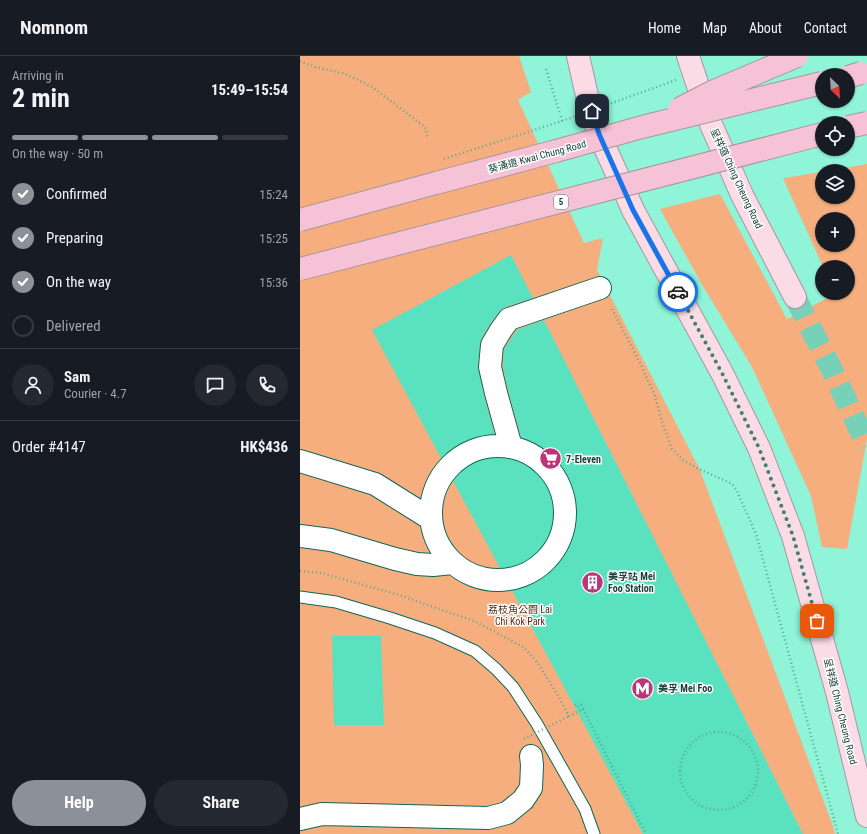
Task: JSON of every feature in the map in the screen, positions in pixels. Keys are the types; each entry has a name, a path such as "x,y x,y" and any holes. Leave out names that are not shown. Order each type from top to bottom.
{"highway":[{"path":"642,127 712,92 797,56"},
{"path":"855,75 867,72"},
{"name":"葵涌道 Kwai Chung Road","path":"300,220 642,127 815,85"},
{"path":"855,126 867,123"},
{"name":"5","path":"300,269 815,136"}],"main road":[{"name":"呈祥道 Ching Cheung Road","path":"578,56 588,100 611,162 633,210 722,373 759,448 793,536 837,692 867,816"},
{"name":"呈祥道 Ching Cheung Road","path":"688,56 710,122 742,195 795,297"}],"street":[{"path":"511,447 490,367 492,345 509,319 600,288"},
{"path":"486,447 511,447 534,455 552,472 563,494 565,519 558,543 543,563 522,576 498,580 473,576 452,563 437,543 431,519 433,494 444,472 463,456 486,447"},
{"path":"300,461 375,484 431,519"},
{"path":"300,536 331,540 416,564 433,565 452,563"},
{"path":"308,823 322,814 488,818 507,813 523,800 531,788 532,765 527,748"}],"lane":[{"path":"300,597 336,602 390,618 435,634 475,651 496,668 513,687 537,724 585,809 594,834"}],"path":[{"path":"300,60 315,67 346,74 372,87 425,127 428,138"},
{"path":"546,69 560,114"},
{"path":"562,121 681,79"},
{"path":"600,288 655,396 662,422 672,449 683,460 693,466 732,484 736,489 756,534 838,834"},
{"path":"575,704 577,707 581,706 583,709"},
{"path":"527,748 569,716"},
{"path":"716,732 728,733 740,737 749,745 756,756 759,768 758,780 753,791 745,801 734,807 722,810 710,809 698,804 689,796 683,786 680,774 681,762 686,750 694,741 704,734 716,732"}],"green space":[{"name":"荔枝角公園 Lai Chi Kok Park","path":"300,56 519,56 531,92 518,100 584,243 603,238 597,270 700,470 835,834 300,834"},
{"path":"867,164 867,439 847,549 822,547 811,496 752,367 701,283 660,209 720,194 787,319 823,300 855,300 855,260 820,260 816,252 855,252 855,212 815,212 815,249 783,178 815,173 815,204 855,204 855,166"}],"building":[{"name":"美孚站 Mei Foo Station","path":"511,255 533,298 505,307 499,312 481,339 478,366 484,396 499,451 502,456 508,459 514,459 520,456 523,450 523,444 503,366 504,349 517,330 544,320 803,834 643,834 372,330"},
{"path":"332,636 381,636 384,725 334,725"}],"tunnel":[{"path":"795,297 834,374 867,446"}],"way so far":[{"path":"678,292 722,373 759,448 793,536 817,621"}],"place":[{"name":"7-Eleven","path":"550,459"},
{"name":"美孚站 Mei Foo Station","path":"592,582"},
{"name":"美孚 Mei Foo","path":"643,688"}],"route":[{"path":"592,111 599,134 633,210 678,292"}]}
